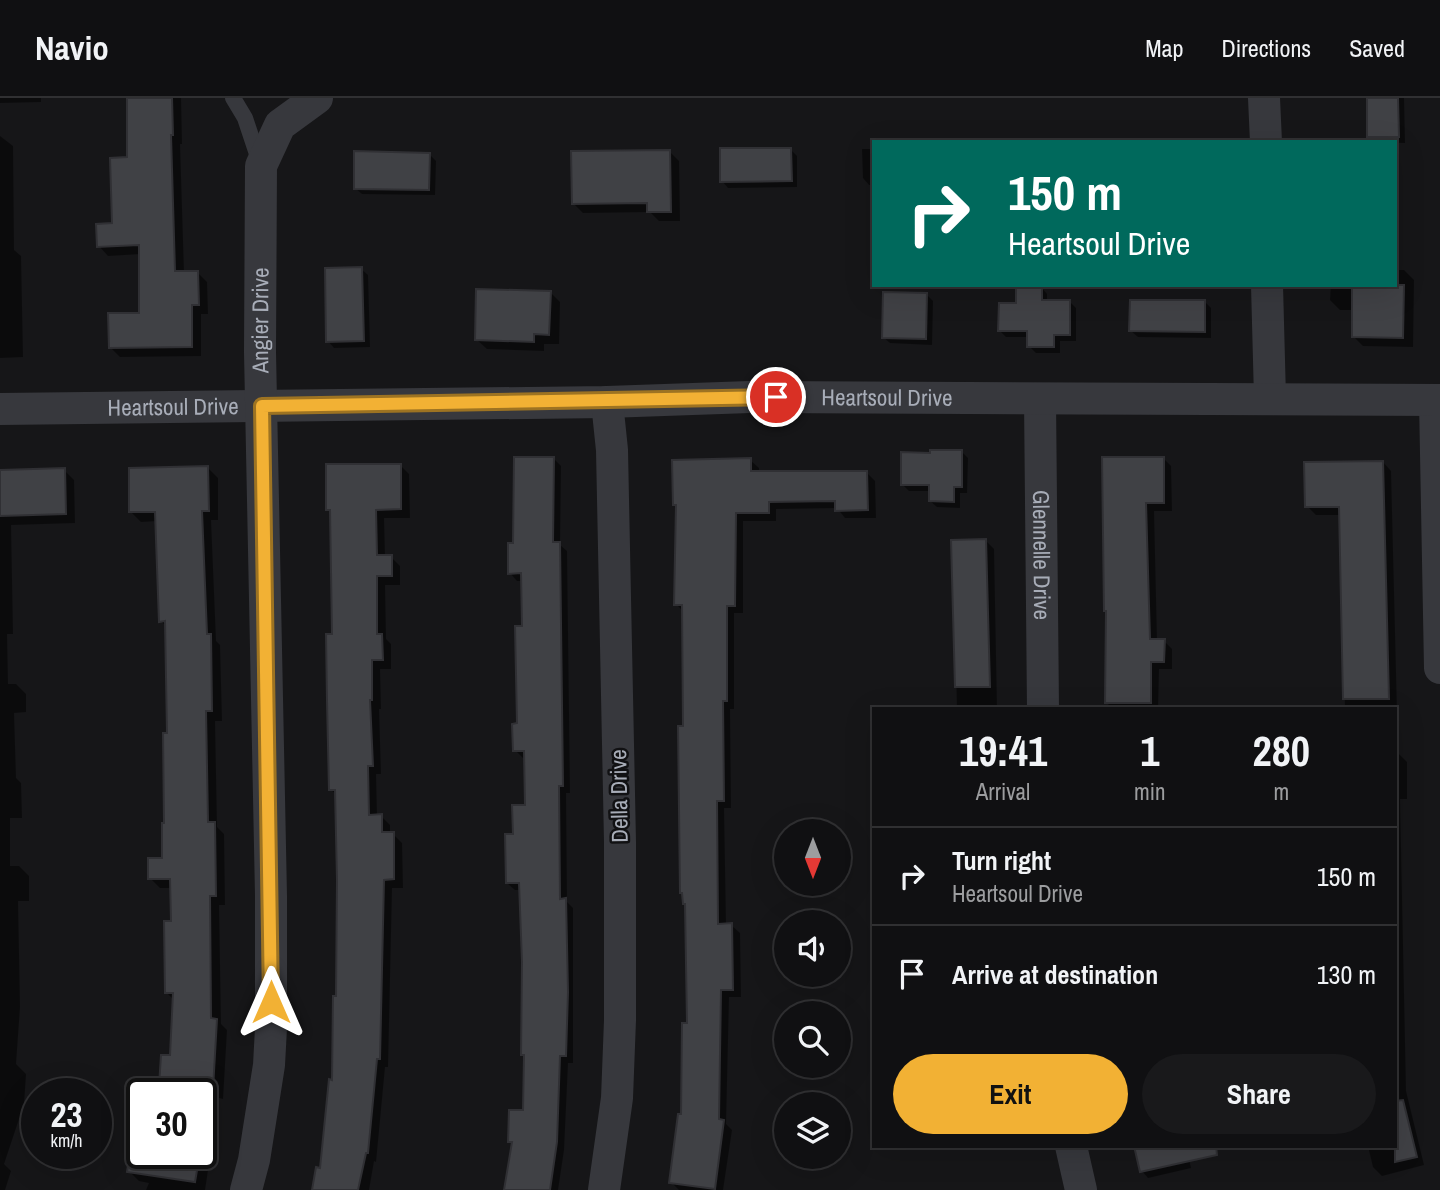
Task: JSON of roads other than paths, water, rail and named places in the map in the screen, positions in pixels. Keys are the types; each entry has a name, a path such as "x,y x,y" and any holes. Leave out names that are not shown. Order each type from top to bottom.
{"street":[{"name":"Angier Drive","path":"246,1190 254,1160 269,1065 271,1028 271,896 260,352 261,166 280,125 315,98"},
{"path":"1264,98 1266,140"},
{"path":"1267,287 1270,398"},
{"name":"Heartsoul Drive","path":"0,409 607,402 750,397 1438,400"},
{"name":"Glennelle Drive","path":"1040,399 1043,707"},
{"path":"1438,400 1436,540 1440,668"},
{"name":"Della Drive","path":"604,1190 617,1098 620,911 612,450 607,402"},
{"path":"1071,1148 1081,1190"}],"lane":[{"path":"233,98 245,118 261,166"}]}
